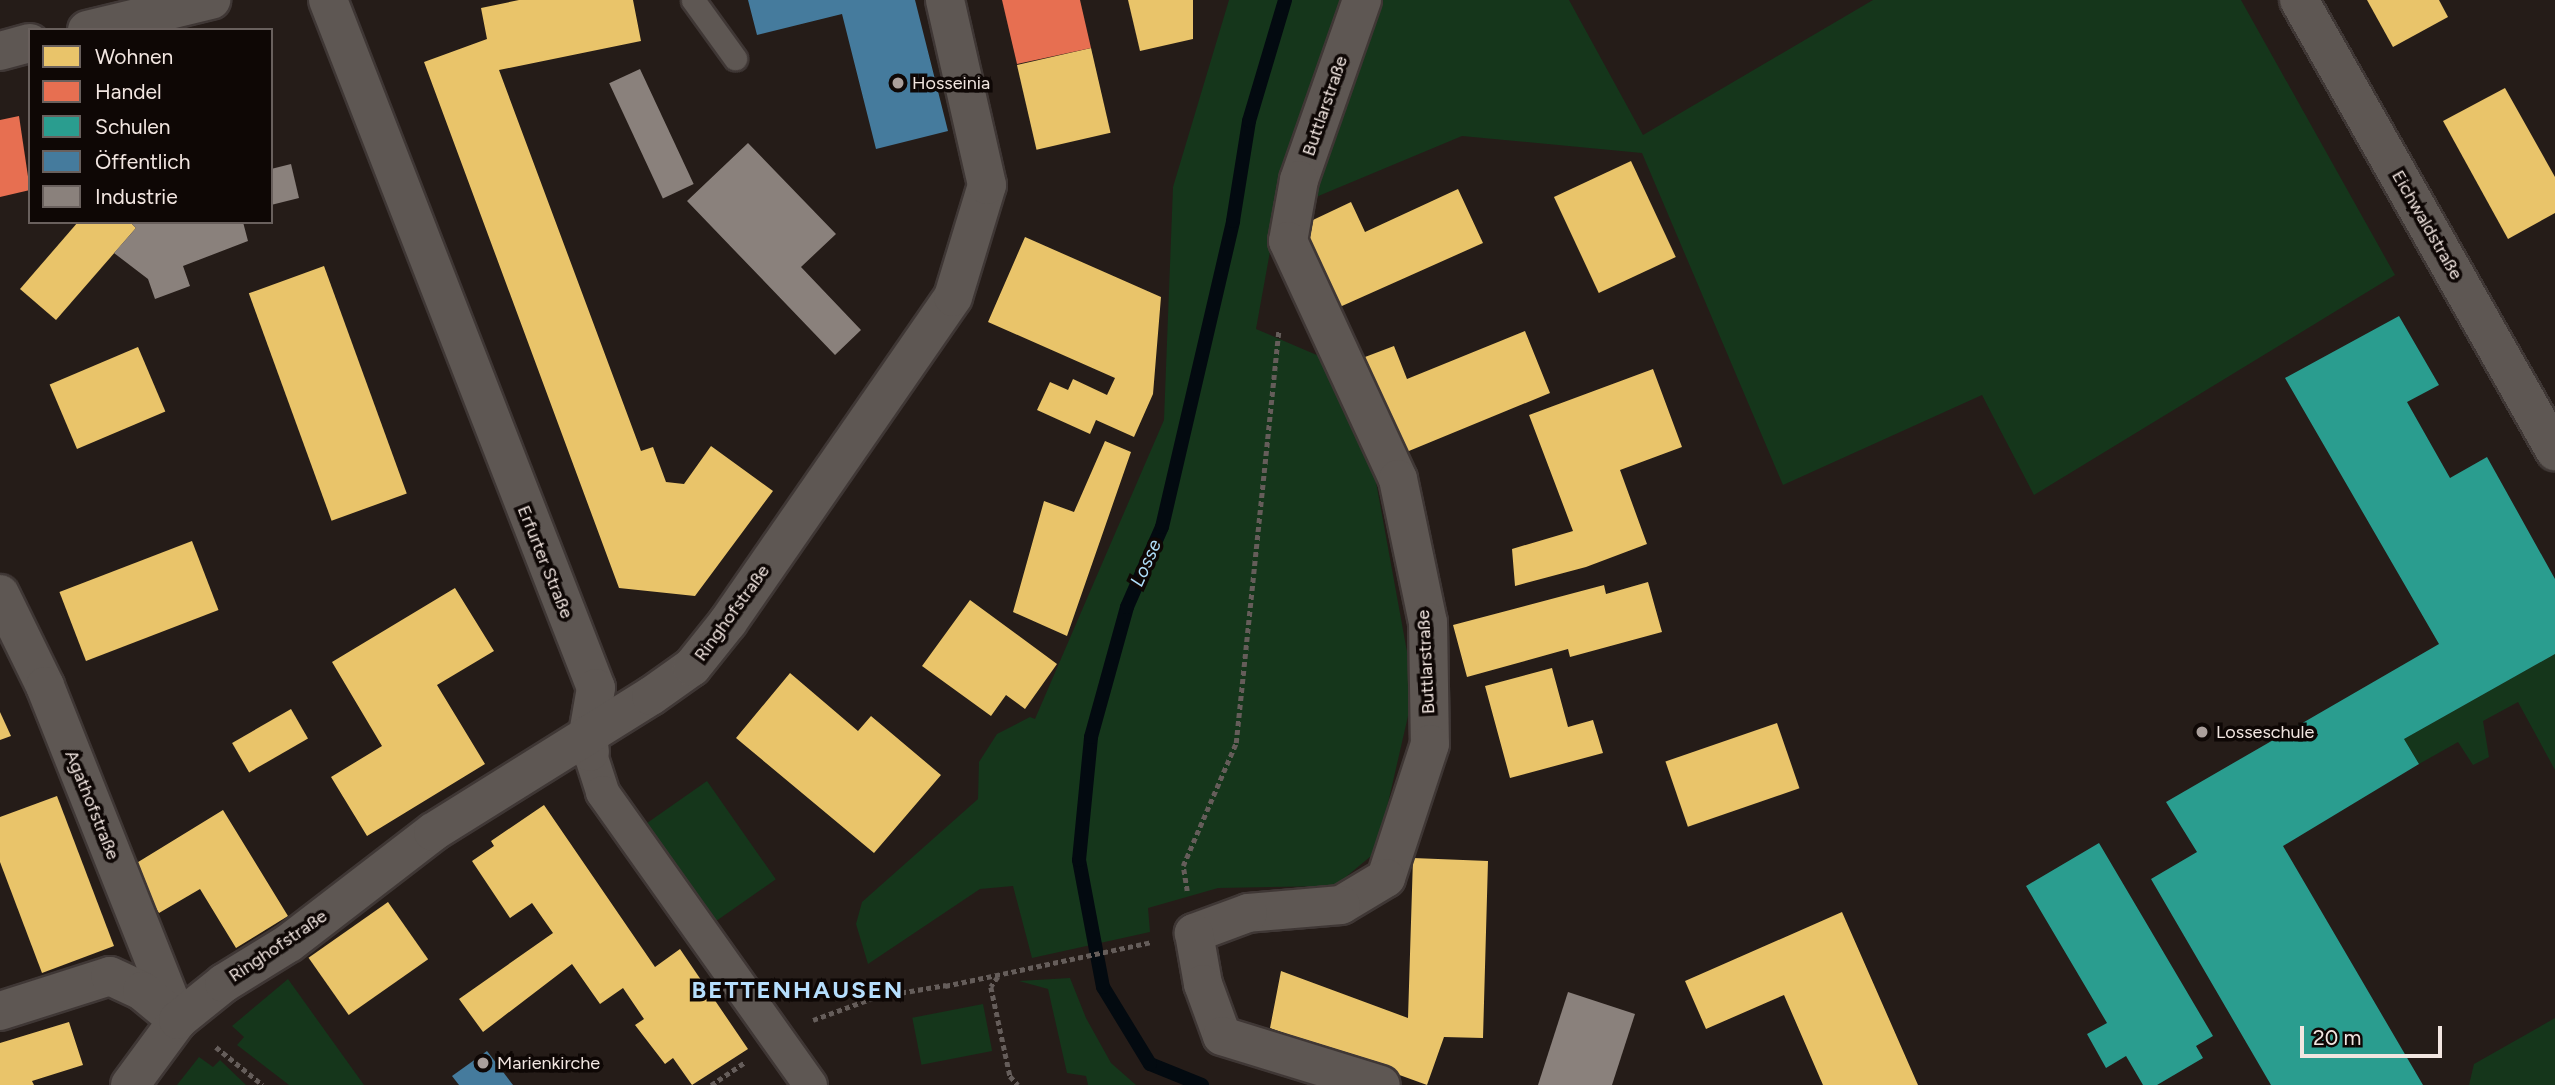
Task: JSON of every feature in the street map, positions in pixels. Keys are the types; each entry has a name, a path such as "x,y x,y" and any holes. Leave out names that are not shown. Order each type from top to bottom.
{"street":[{"path":"95,28 211,0"},
{"name":"Erfurter Straße","path":"328,0 596,688 589,744 602,792 810,1085"},
{"name":"Ringhofstraße","path":"130,1085 178,1020 224,983 289,943 433,832 589,744 692,667 728,622 953,297 986,185 945,0"},
{"name":"Buttlarstraße","path":"1194,933 1248,913 1341,905 1386,878 1430,744 1428,622 1398,479 1288,241 1300,180 1362,0"},
{"name":"Eichwaldstraße","path":"2299,0 2555,451"},
{"path":"0,51 28,44"},
{"name":"Agathofstraße","path":"0,594 45,686 178,1020"},
{"path":"1194,933 1203,984 1222,1036 1381,1085"},
{"path":"0,1011 110,976 142,991 178,1020"}],"lane":[{"path":"693,0 735,58"}],"path":[{"path":"1194,933 1183,866 1236,743 1280,322"},
{"path":"945,986 1152,942"},
{"path":"779,1039 795,1026 876,997 999,976"},
{"path":"999,976 991,987 1010,1076 1018,1085"},
{"path":"178,1020 263,1085"}],"green space":[{"path":"1229,0 1347,0 1271,246 1256,329 1326,359 1372,460 1414,690 1377,851 1335,886 1218,888 1148,908 1150,932 1032,958 1013,886 980,889 868,964 856,924 862,902 978,799 979,762 997,734 1030,717 1035,719 1164,420 1173,187"},
{"path":"1378,0 1569,0 1643,135 1873,0 2241,0 2395,275 2034,495 1982,395 1783,485 1642,153 1462,136 1316,197"},
{"path":"2555,654 2555,770 2518,702 2483,721 2489,757 2473,765 2458,742 2419,764 2404,739"},
{"path":"707,781 776,879 712,924 643,826"},
{"path":"1070,978 1086,1018 1111,1063 1136,1085 1088,1085 1086,1076 1067,1073 1048,989 1019,981"},
{"path":"288,979 364,1085 289,1085 237,1045 244,1037 232,1026"},
{"path":"983,1004 992,1051 921,1065 912,1018"},
{"path":"2555,1018 2555,1085 2469,1085 2474,1064"},
{"path":"199,1057 213,1067 220,1060 246,1085 177,1085"}],"building: Wohnen":[{"path":"519,0 633,0 641,41 499,70 641,451 653,447 666,482 684,484 711,446 773,491 695,596 619,588 424,62 487,39 481,8"},
{"path":"1128,0 1193,0 1193,39 1140,51"},
{"path":"2367,0 2439,0 2448,17 2393,47"},
{"path":"1091,48 1111,133 1037,150 1017,65"},
{"path":"2505,88 2555,177 2555,213 2508,239 2443,121"},
{"path":"1631,161 1676,257 1599,293 1554,197"},
{"path":"1458,189 1483,243 1333,310 1296,228 1351,202 1365,232"},
{"path":"76,224 132,224 136,228 56,320 20,289"},
{"path":"1025,237 1161,297 1153,394 1134,437 1096,420 1090,434 1037,410 1050,382 1068,390 1073,379 1107,395 1115,378 988,322"},
{"path":"324,266 407,493 332,521 249,293"},
{"path":"1525,331 1550,393 1404,453 1365,357 1394,346 1407,379"},
{"path":"138,347 165,411 77,449 50,385"},
{"path":"1653,369 1682,447 1620,470 1647,544 1586,567 1515,586 1512,549 1573,531 1529,415"},
{"path":"1105,441 1131,452 1067,636 1013,612 1044,501 1074,512"},
{"path":"192,541 219,610 86,661 59,592"},
{"path":"1648,582 1662,632 1570,657 1568,649 1467,677 1453,625 1604,585 1606,594"},
{"path":"455,588 494,651 437,685 485,764 367,836 331,777 382,746 332,662"},
{"path":"970,600 1057,664 1025,709 1006,695 991,716 922,666"},
{"path":"1552,668 1568,727 1593,720 1603,753 1510,778 1485,686"},
{"path":"790,673 858,731 871,716 941,775 874,853 736,738"},
{"path":"291,709 308,738 249,772 232,743"},
{"path":"0,712 11,736 0,740"},
{"path":"1777,723 1799,788 1688,827 1665,761"},
{"path":"57,796 114,946 42,973 0,862 0,817"},
{"path":"544,805 655,967 680,949 748,1049 692,1085 673,1058 665,1064 635,1025 644,1019 623,988 600,1004 572,964 483,1032 459,999 553,933 532,903 510,918 472,861 494,846 491,841"},
{"path":"223,810 288,916 236,948 200,889 159,913 130,867"},
{"path":"1413,858 1488,861 1483,1038 1444,1037 1427,1085 1270,1028 1281,971 1408,1018"},
{"path":"388,902 428,959 349,1015 309,958"},
{"path":"1842,912 1918,1085 1823,1085 1784,995 1706,1029 1685,981"},
{"path":"69,1022 83,1065 32,1081 34,1085 0,1085 0,1043"}],"building: Handel":[{"path":"1002,0 1080,0 1091,48 1017,64"},
{"path":"19,116 28,190 0,197 0,120"}],"building: Schulen":[{"path":"2399,316 2439,385 2407,402 2450,478 2487,457 2555,579 2555,654 2404,739 2419,764 2283,846 2423,1085 2271,1085 2151,879 2197,852 2166,802 2439,644 2285,378"},
{"path":"2099,843 2213,1036 2196,1046 2203,1058 2157,1085 2143,1085 2126,1056 2106,1068 2087,1034 2107,1023 2026,886"}],"building: Öffentlich":[{"name":"Hosseinia","path":"748,0 915,0 948,131 876,149 842,14 757,35"},
{"name":"Marienkirche","path":"487,1051 513,1085 459,1085 452,1076"}],"building: Industrie":[{"path":"640,69 694,184 663,198 609,83"},
{"path":"748,143 836,234 801,267 861,330 835,355 687,201"},
{"path":"291,164 299,198 273,204 273,168"},
{"path":"132,224 244,224 248,241 183,266 190,286 155,299 148,279 114,253 136,228"},
{"path":"1568,992 1635,1014 1612,1085 1538,1085"}],"waterway":[{"name":"Losse","path":"1202,1085 1150,1064 1103,987 1079,860 1091,737 1127,607 1162,527 1233,221 1249,121 1285,0"}],"place":[{"name":"Hosseinia","path":"898,83"},
{"name":"Losseschule","path":"2202,732"},
{"name":"Marienkirche","path":"483,1063"}],"district":[{"name":"BETTENHAUSEN","path":"798,990"}]}
